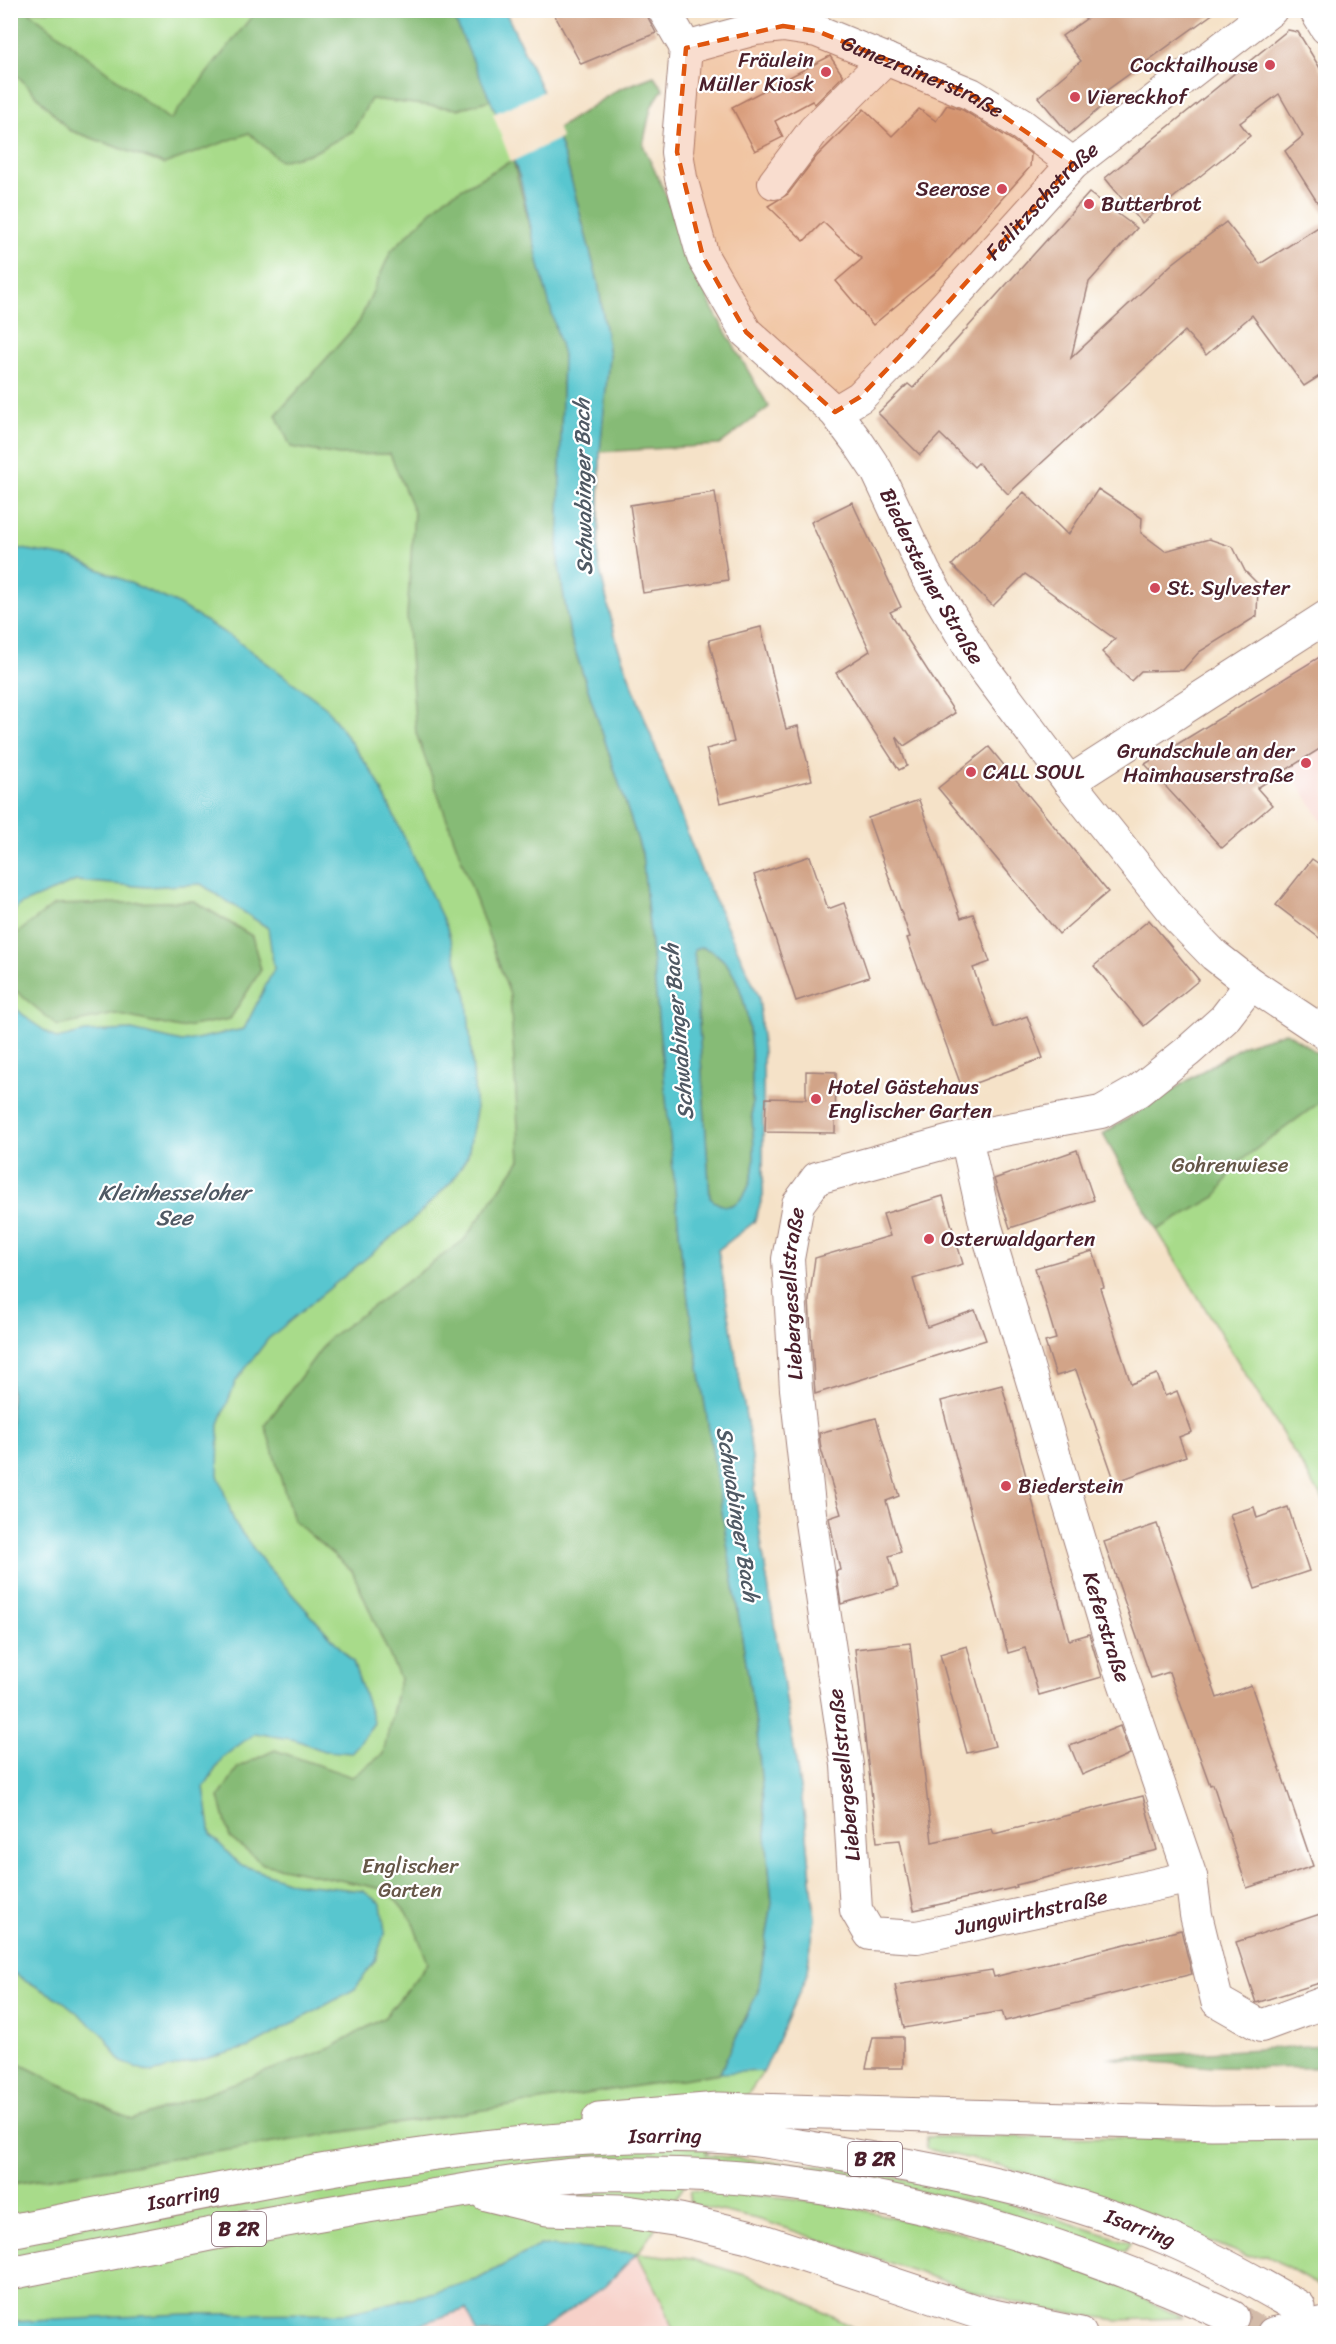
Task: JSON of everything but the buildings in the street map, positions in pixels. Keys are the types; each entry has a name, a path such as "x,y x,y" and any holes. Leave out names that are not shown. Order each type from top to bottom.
{"highway":[{"path":"426,2153 497,2134 612,2116 718,2109 1212,2123 1326,2122"},
{"name":"Isarring","path":"10,2231 426,2153 589,2139 711,2136 816,2149 970,2176 1066,2202 1169,2239 1312,2315"},
{"name":"Isarring","path":"10,2273 323,2213 469,2190 587,2174 708,2174 818,2188 962,2216 1046,2241 1156,2282 1232,2317"},
{"path":"469,2190 547,2209 620,2211 737,2233 983,2314 1080,2334"},
{"path":"1273,2334 1312,2315"}],"street":[{"path":"664,10 686,48"},
{"name":"Feilitzschstraße","path":"835,412 860,397 898,358 1073,164 1271,10"},
{"path":"1315,10 1326,28"},
{"name":"Gunezrainerstraße","path":"686,48 755,29 783,26 817,31 971,94 1022,125 1073,164"},
{"name":"Biedersteiner Straße","path":"686,48 677,152 681,178 703,257 746,332 835,412 877,471 925,573 976,658 1069,782 1177,917 1215,954 1251,984 1326,1034"},
{"path":"774,183 813,130 886,58"},
{"path":"1069,782 1326,617"},
{"name":"Liebergesellstraße","path":"870,1934 856,1910 847,1765 810,1511 796,1389 788,1259 798,1204 817,1178 966,1137 1101,1112 1138,1090 1187,1052 1224,1019 1251,984"},
{"name":"Keferstraße","path":"966,1137 987,1227 1112,1647 1191,1877 1196,1915 1217,2001 1262,2026 1326,2002"},
{"name":"Jungwirthstraße","path":"870,1934 917,1937 1191,1877"}],"highlighted area":[{"path":"783,26 817,31 971,94 1073,164 898,358 860,397 835,412 746,332 703,257 677,152 686,48"}],"shaded area":[{"name":"Grundschule an der Haimhauserstraße","path":"1325,651 1325,827 1247,700"},
{"path":"637,2253 665,2308 674,2333 536,2334 604,2287"},
{"path":"466,2309 480,2333 389,2334 419,2326"}],"green space":[{"path":"10,11 28,11 170,120 256,11 451,11 491,100 458,109 371,99 353,131 313,153 280,161 249,133 164,164 69,130 19,77 11,72"},
{"name":"Englischer Garten","path":"11,11 505,11 542,90 568,168 600,452 598,562 617,644 700,868 759,997 763,1055 763,1196 754,1222 718,1250 750,1441 760,1535 806,1826 815,1919 806,1977 764,2071 706,2155 852,2169 977,2193 1131,2243 1125,2252 974,2203 851,2177 700,2163 638,2253 692,2259 748,2276 791,2295 863,2333 674,2333 665,2308 637,2253 604,2287 536,2333 480,2333 466,2309 389,2334 11,2334"},
{"path":"654,76 663,89 651,107 643,145 675,215 712,308 769,407 719,445 600,452 609,356 598,282 568,168 555,130 617,90"},
{"path":"513,160 563,355 558,559 570,635 642,853 682,1260 757,1731 772,1903 758,1991 720,2073 11,2184 10,2059 132,2120 331,2048 385,2017 428,1963 411,1918 387,1890 263,1864 230,1838 219,1797 238,1767 275,1750 352,1777 383,1754 400,1679 352,1571 293,1520 265,1425 329,1338 464,1240 520,1160 510,995 416,733 407,616 414,512 390,454 339,455 291,447 276,415 359,322 391,251 445,198"},
{"path":"194,901 252,936 261,970 230,1019 180,1028 115,1014 58,1026 11,987 11,938 54,905"},
{"path":"701,947 719,956 733,973 742,994 751,1045 754,1149 752,1175 743,1196 739,1201 728,1206 710,1198 694,949"},
{"name":"Gohrenwiese","path":"1286,1032 1325,1058 1325,1503 1157,1230 1103,1134 1244,1045"},
{"path":"1286,1032 1325,1058 1324,1099 1236,1164 1216,1197 1157,1230 1103,1134 1244,1045"},
{"path":"1325,2045 1325,2068 1212,2067 1107,2058"},
{"path":"927,2137 1325,2138 1325,2289 1267,2255 1245,2256 1145,2213 1067,2185 995,2164 926,2149"},
{"path":"691,2190 790,2198 854,2208 1023,2248 1132,2289 1133,2293 1182,2318 1117,2320 1041,2309 980,2293 761,2220 689,2204"}],"water":[{"name":"Schwabinger Bach","path":"451,11 505,11 542,90 568,168 598,282 609,356 600,452 598,562 617,644 700,868 759,997 763,1055 763,1196 754,1222 718,1250 750,1441 760,1535 806,1826 815,1919 806,1977 764,2071 720,2073 758,1991 772,1903 757,1731 682,1261 642,853 570,635 558,559 563,355 539,265 520,178 496,113","holes":["701,947 719,956 733,973 742,994 748,1019 752,1071 754,1149 752,1175 743,1196 739,1201 728,1206 710,1198 694,950"]},
{"name":"Kleinhesseloher See","path":"11,547 73,558 176,603 233,638 326,707 376,778 447,928 467,997 476,1111 468,1155 453,1180 415,1218 268,1339 236,1381 219,1424 218,1475 235,1524 265,1564 353,1662 374,1723 352,1753 324,1751 296,1740 255,1733 223,1757 204,1787 211,1835 239,1864 293,1883 363,1891 381,1904 385,1932 375,1961 355,1989 250,2047 152,2073 121,2062 103,2034 64,2002 11,1972 11,1004 29,1020 57,1039 85,1032 132,1030 182,1042 244,1029 274,969 268,928 201,884 147,887 76,881 19,905 11,915"},
{"path":"540,2245 637,2253 604,2287 536,2333 478,2333 466,2309 389,2334 11,2333 11,2322 185,2314 348,2313 428,2294 478,2279"}],"pier":[{"path":"545,91 561,138 511,162 493,114"}],"tunnel":[{"path":"1232,2317 1260,2334"}],"place":[{"name":"Cocktailhouse","path":"1270,65"},
{"name":"Fräulein Müller Kiosk","path":"826,72"},
{"name":"Viereckhof","path":"1075,97"},
{"name":"Seerose","path":"1002,189"},
{"name":"Butterbrot","path":"1089,204"},
{"name":"St. Sylvester","path":"1155,588"},
{"name":"Grundschule an der Haimhauserstraße","path":"1306,763"},
{"name":"CALL SOUL","path":"971,772"},
{"name":"Hotel Gästehaus Englischer Garten","path":"816,1099"},
{"name":"Osterwaldgarten","path":"929,1239"},
{"name":"Biederstein","path":"1006,1486"}]}
